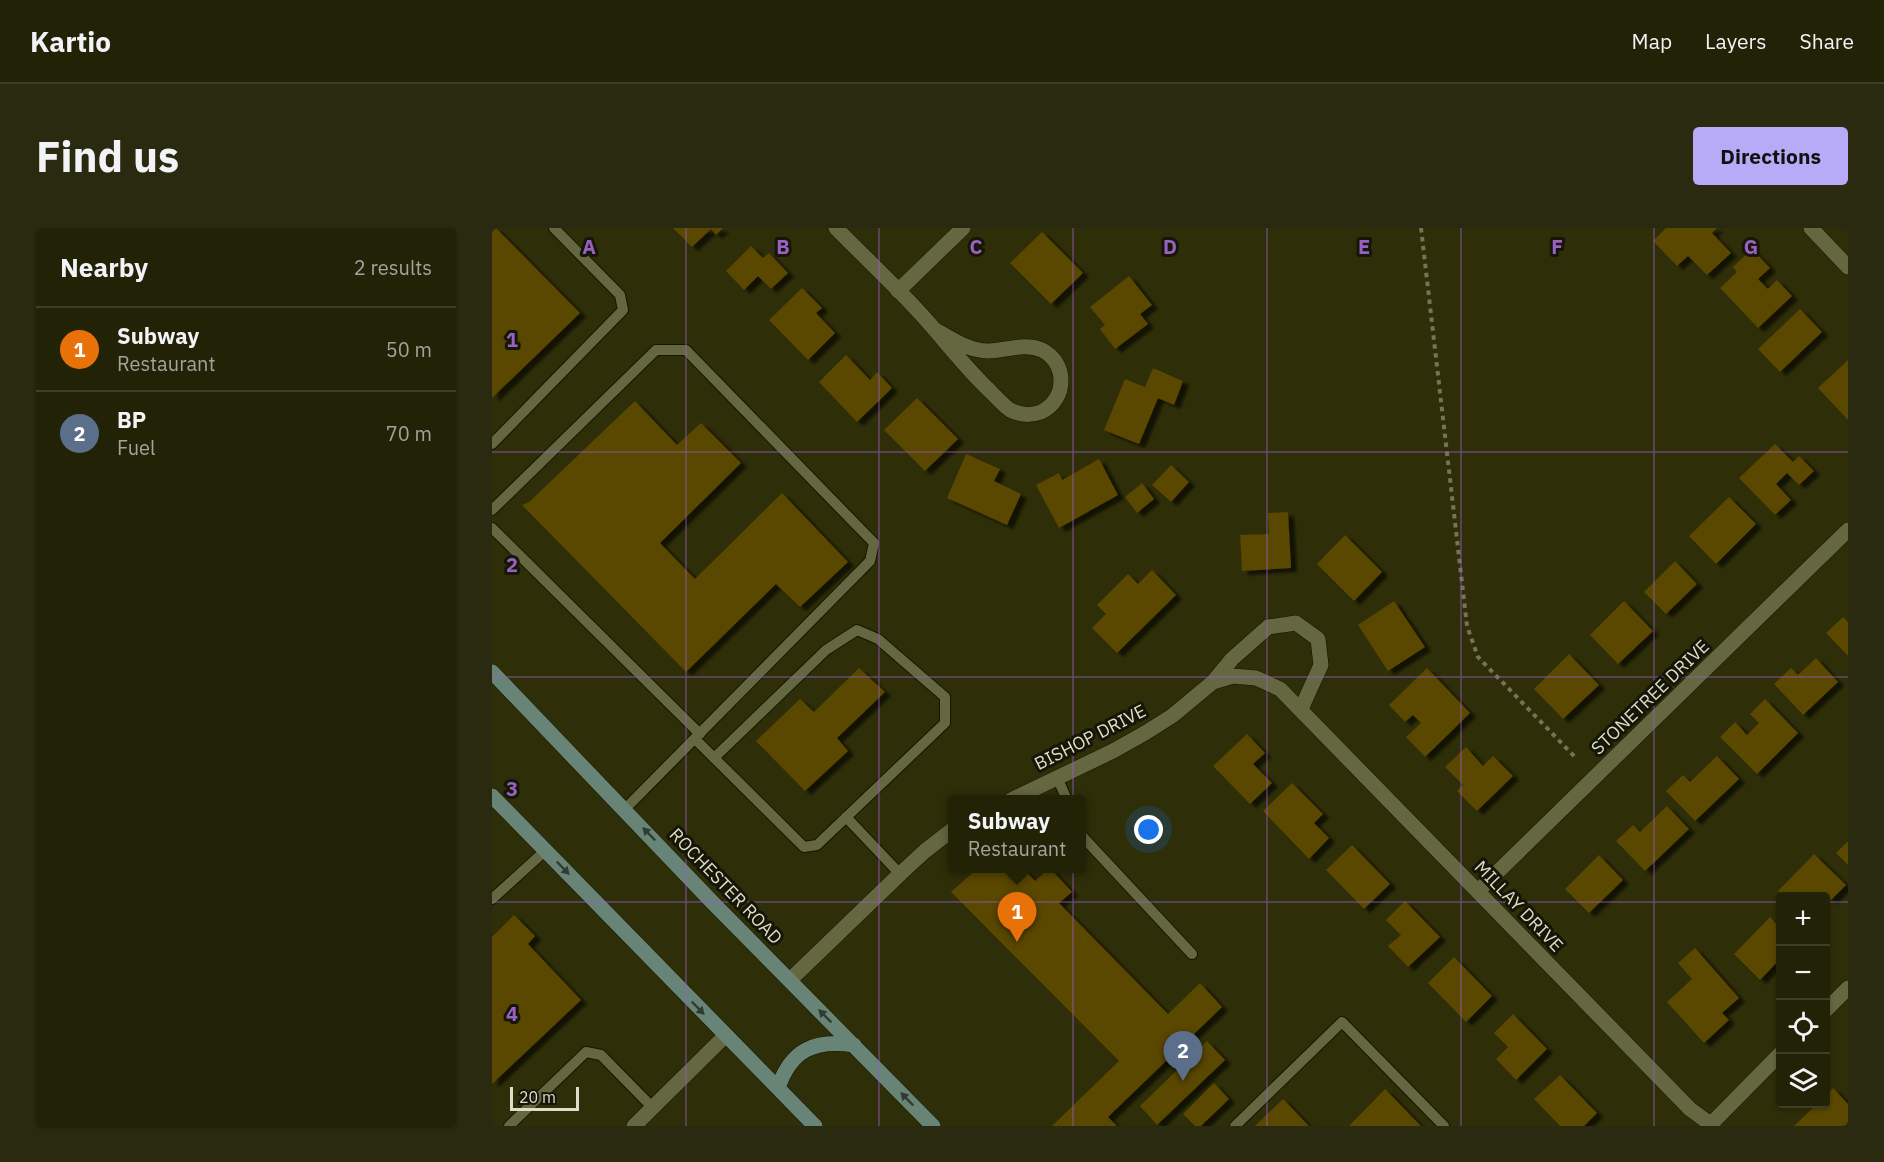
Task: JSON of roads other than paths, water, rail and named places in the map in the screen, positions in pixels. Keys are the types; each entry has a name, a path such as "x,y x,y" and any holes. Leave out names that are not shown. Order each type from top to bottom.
{"main road":[{"name":"ROCHESTER ROAD","path":"495,678 933,1126"},
{"path":"492,796 815,1126"},
{"path":"778,1088 791,1061 800,1053 825,1043 837,1042 854,1045"}],"street":[{"path":"836,228 934,329 962,364 1008,408 1018,413 1037,413 1046,409 1059,395 1062,386 1056,362 1044,351 1026,348 975,350 934,329"},
{"path":"898,291 963,228"},
{"path":"1811,228 1848,267"},
{"name":"STONETREE DRIVE","path":"1478,891 1848,530"},
{"name":"BISHOP DRIVE","path":"1021,795 1145,734 1172,716 1212,682 1232,659 1268,627 1296,623 1318,639 1321,665 1301,709"},
{"name":"MILLAY DRIVE","path":"1212,682 1233,676 1256,678 1280,689 1690,1109 1712,1125"},
{"path":"790,980 900,874 948,833"},
{"path":"1830,1006 1848,988"},
{"path":"634,1126 725,1036"},
{"path":"1712,1125 1776,1058"}],"lane":[{"path":"492,444 623,310 620,294 554,228"},
{"path":"492,510 657,350 686,350 874,543 870,561 625,809"},
{"path":"492,528 698,737 714,758 804,847 817,845 945,723 945,697 878,639 857,630 826,650 714,758"},
{"path":"1057,777 1065,795"},
{"path":"846,817 900,874"},
{"path":"1086,843 1192,954"},
{"path":"492,899 546,850"},
{"path":"1235,1126 1342,1022 1444,1126"},
{"path":"509,1126 586,1052 601,1055 653,1108"}],"place":[{"name":"Subway","path":"1017,942"},
{"name":"BP","path":"1183,1081"}]}
